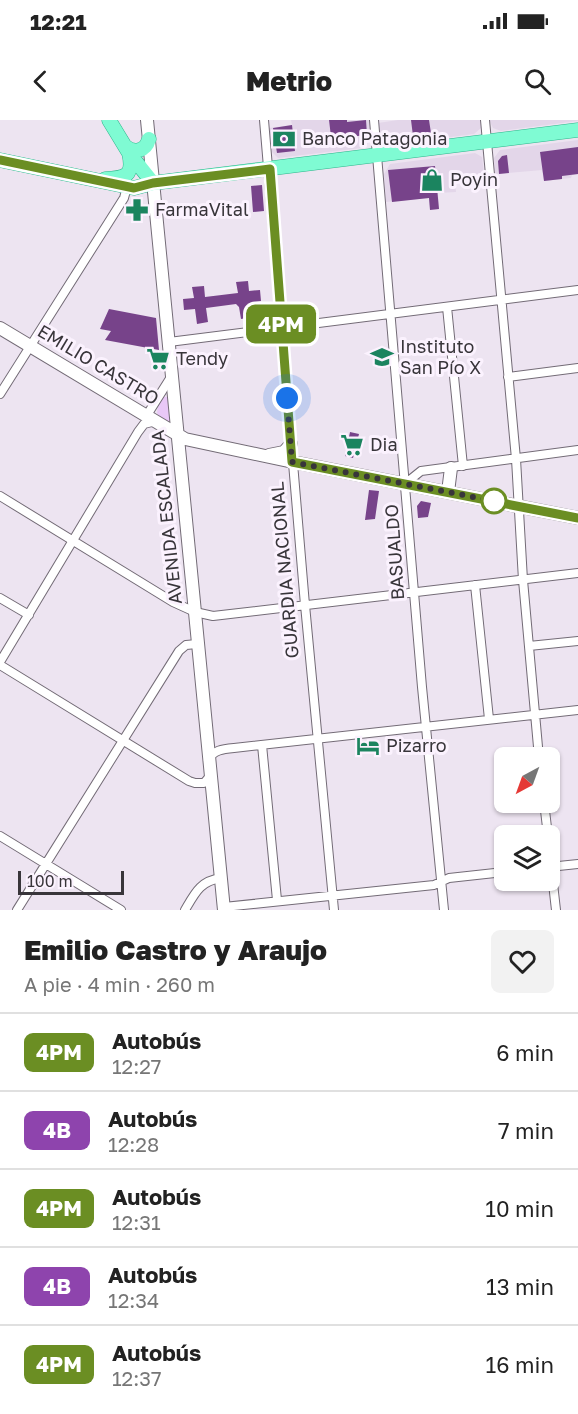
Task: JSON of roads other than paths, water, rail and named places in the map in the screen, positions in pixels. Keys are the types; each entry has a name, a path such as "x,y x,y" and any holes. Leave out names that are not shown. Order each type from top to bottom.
{"main road":[{"path":"109,120 127,149 153,183"},
{"path":"0,160 127,187 142,188 153,183 578,130"},
{"path":"127,149 139,151 144,148 149,139"},
{"path":"98,179 118,179 126,175 131,166 127,149"}],"street":[{"name":"AVENIDA ESCALADA","path":"147,120 224,908"},
{"name":"GUARDIA NACIONAL","path":"264,120 270,169 292,462 334,910"},
{"name":"BASUALDO","path":"374,120 425,725 444,910"},
{"path":"485,120 516,459 517,506 538,747"},
{"path":"0,394 124,198 127,187"},
{"path":"169,342 578,290"},
{"path":"447,307 457,467 448,492"},
{"name":"EMILIO CASTRO","path":"0,328 177,435 195,442 578,518"},
{"path":"508,377 578,368"},
{"path":"171,377 152,418 138,432 0,663 195,783 204,783 210,776"},
{"path":"259,455 280,454 291,444"},
{"path":"406,483 421,471 578,450"},
{"path":"0,496 173,602 195,612 213,616 578,573"},
{"path":"475,585 489,719"},
{"path":"0,598 29,615"},
{"path":"529,646 578,641"},
{"path":"17,910 179,651 186,645 197,644"},
{"path":"208,761 217,751 425,725 578,710"},
{"path":"262,745 277,900"},
{"path":"0,836 121,910"},
{"path":"560,866 578,864"},
{"path":"224,908 277,900 434,885 450,878 494,873"},
{"path":"185,910 204,882 221,878"},
{"path":"553,891 556,910"}],"place":[{"name":"Banco Patagonia","path":"284,139"},
{"name":"Poyin","path":"432,180"},
{"name":"FarmaVital","path":"137,210"},
{"name":"Instituto San Pío X","path":"382,357"},
{"name":"Tendy","path":"158,359"},
{"name":"Dia","path":"352,445"},
{"name":"Pizarro","path":"368,746"}]}
